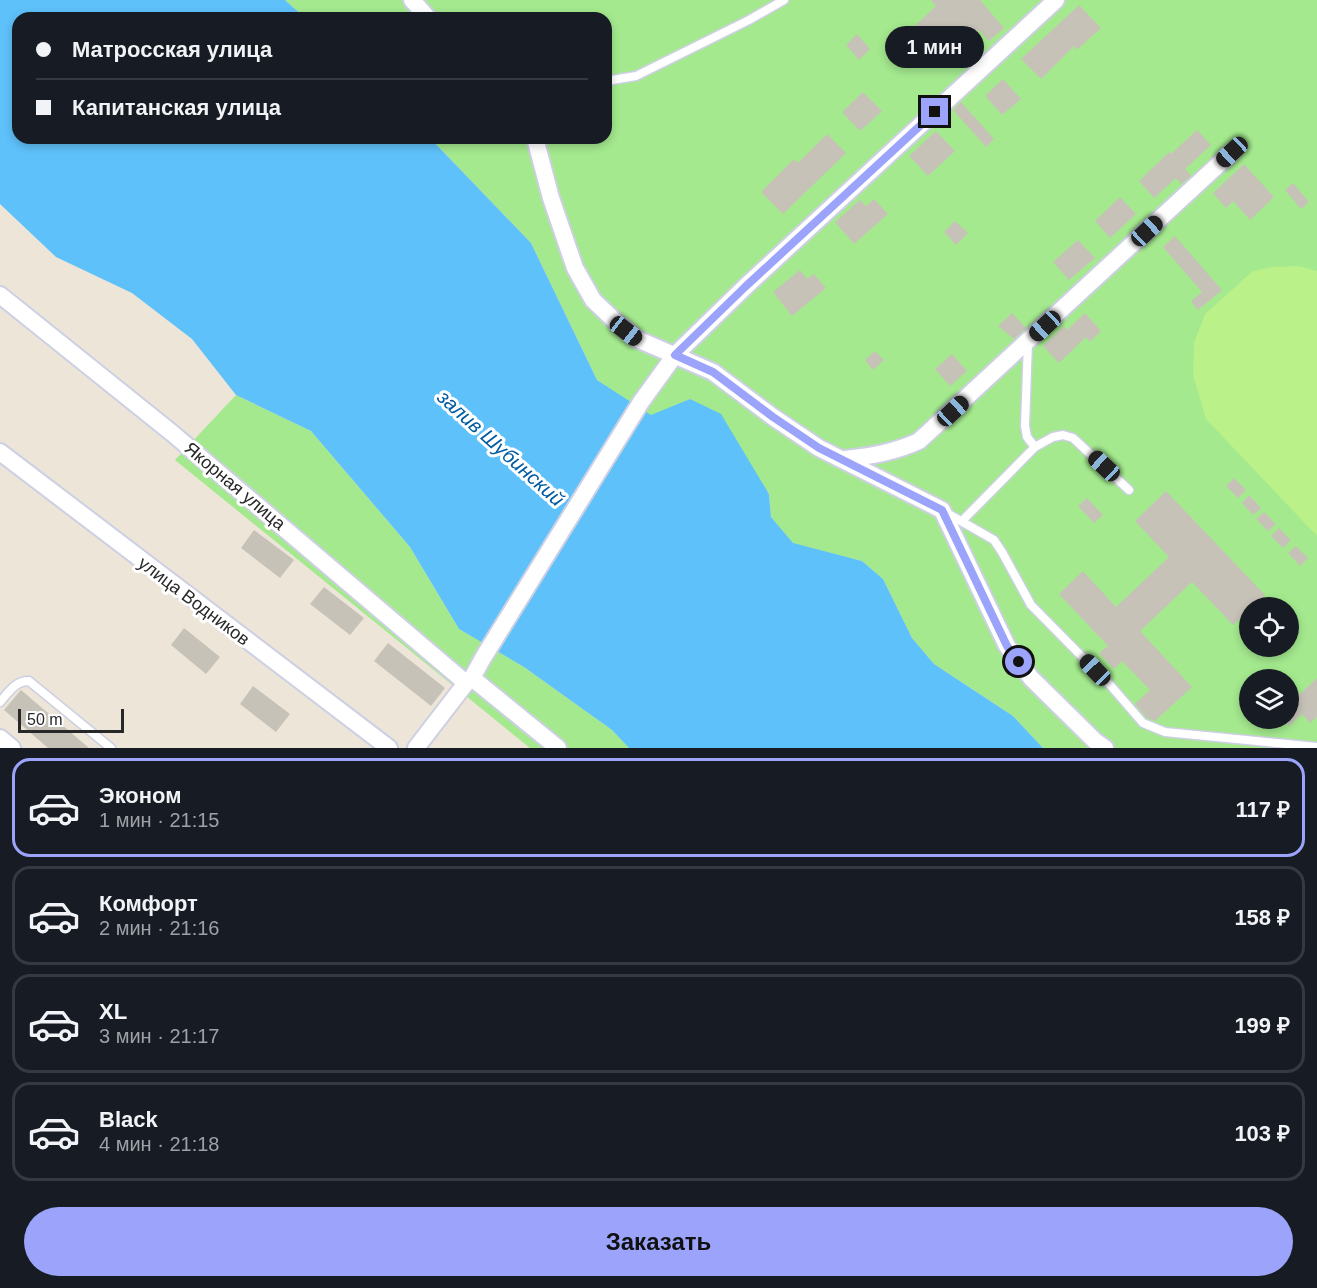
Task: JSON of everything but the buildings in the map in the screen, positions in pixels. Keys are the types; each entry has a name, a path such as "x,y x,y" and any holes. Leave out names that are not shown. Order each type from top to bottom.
{"street":[{"path":"412,0 423,12"},
{"path":"416,748 469,681 641,402 675,355 745,287 1056,0"},
{"path":"537,144 551,198 575,268 594,300 637,339 713,372 819,448 845,459 942,510 1007,646 1031,678 1105,748"},
{"path":"845,459 874,456 902,449 919,441 1232,152"},
{"name":"Якорная улица","path":"0,295 172,433 469,681 558,748"},
{"name":"улица Водников","path":"0,452 388,748"},
{"path":"0,738 12,748"}],"lane":[{"path":"612,80 636,76 749,20 784,0"},
{"path":"1028,342 1025,426 1027,437 1035,447"},
{"path":"962,521 1035,447 1053,437 1063,435 1073,438 1129,490"},
{"path":"942,510 994,540 1032,605 1111,686 1143,723 1165,732 1317,747"},
{"path":"0,702 20,681 29,681 111,748"}],"green space":[{"path":"285,0 1317,0 1317,748 1043,748 1013,716 934,664 912,638 883,579 862,561 793,544 771,517 769,493 690,399 651,416 597,380 531,243 436,144 612,144 612,12 298,12"},
{"path":"1299,266 1317,271 1317,536 1206,419 1193,375 1194,343 1205,314 1253,271 1272,267"},
{"path":"236,395 311,431 410,547 459,629 524,667 612,730 629,748 530,748 175,460"}],"water":[{"name":"залив Шубинский","path":"0,0 285,0 298,12 12,12 12,144 436,144 531,243 597,380 651,415 690,399 721,414 769,494 771,517 793,543 862,561 883,579 912,638 934,664 1013,716 1043,748 629,748 612,730 524,667 459,629 410,547 311,431 236,395 192,339 132,293 56,257 0,204"}],"route":[{"path":"935,112 745,287 675,355 713,372 819,448 845,459 942,510 1007,646 1019,662"}]}
